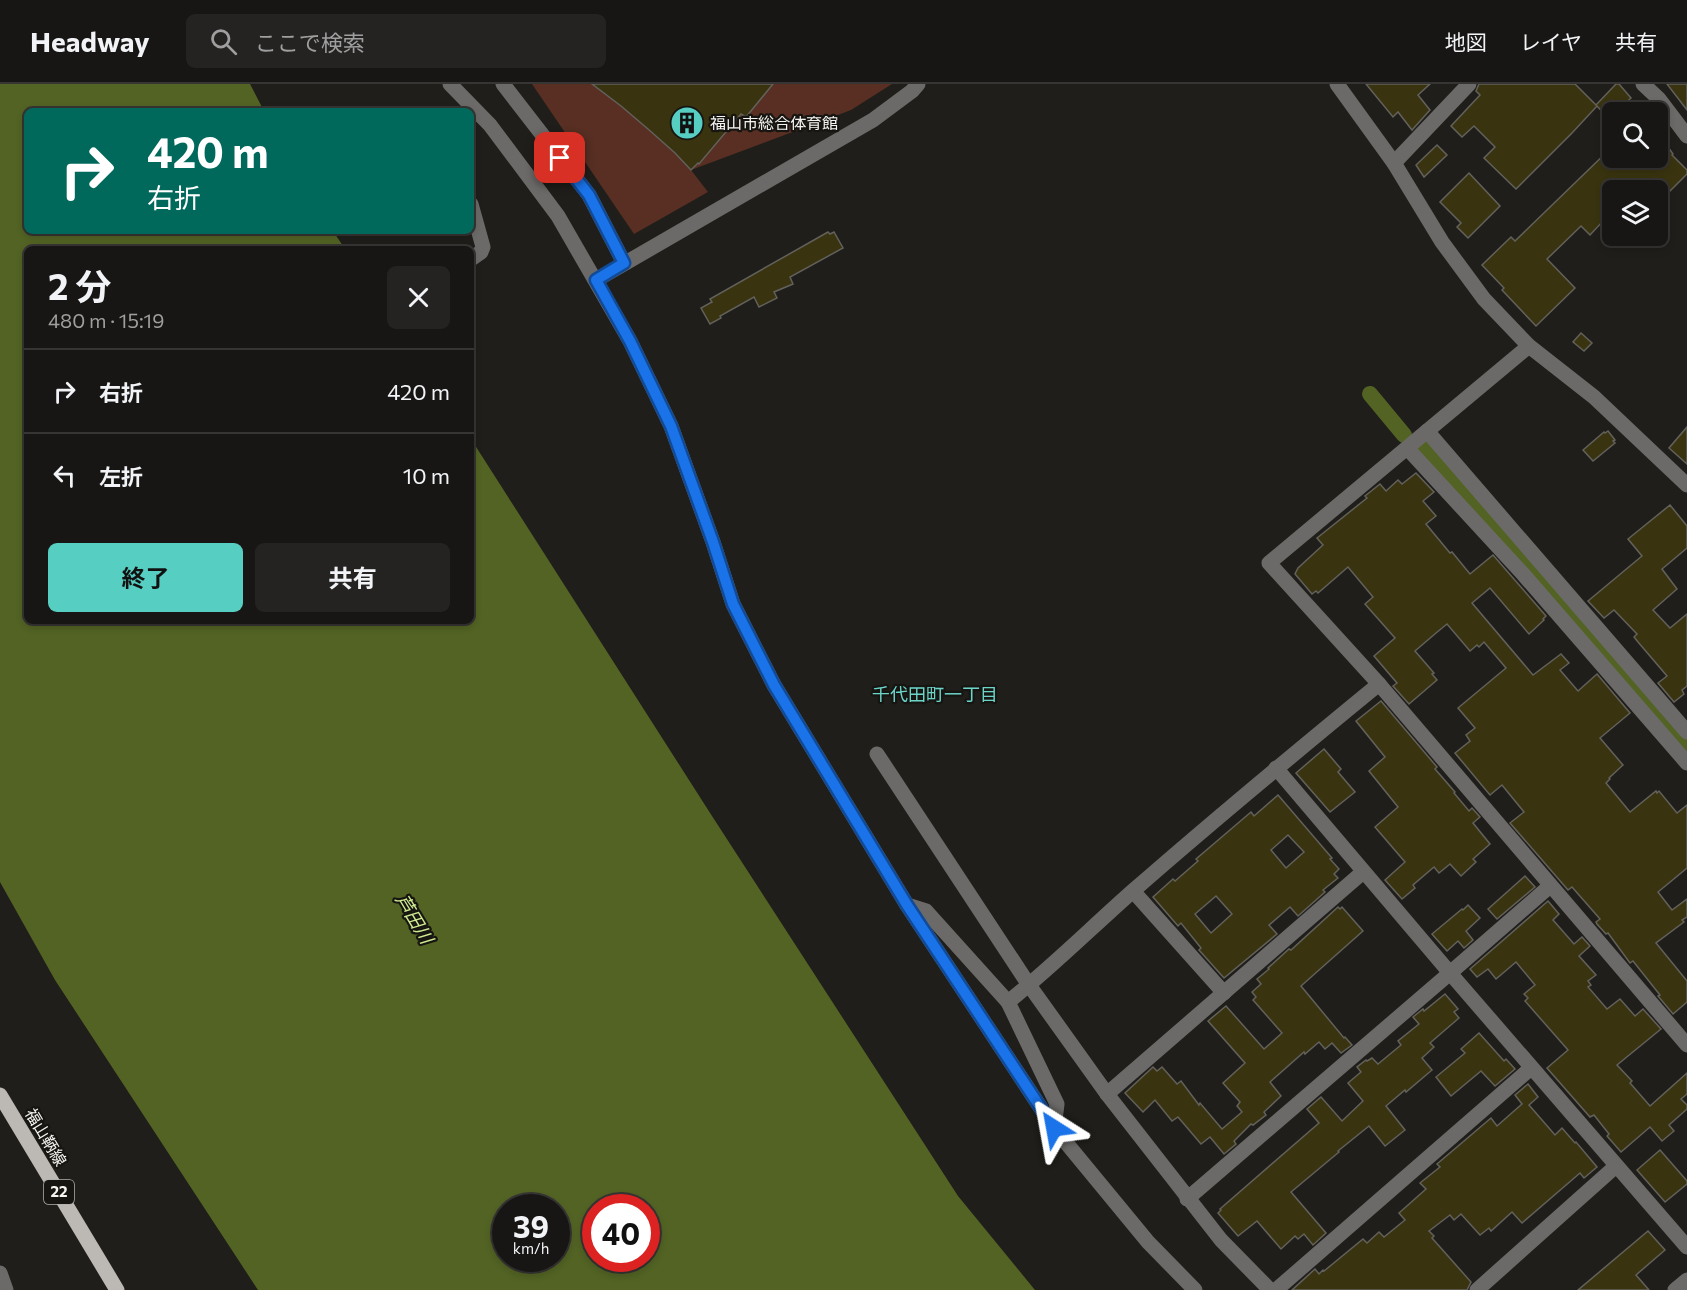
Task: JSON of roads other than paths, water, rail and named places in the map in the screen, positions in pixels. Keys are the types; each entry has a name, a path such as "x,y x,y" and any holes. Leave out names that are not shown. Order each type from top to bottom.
{"main road":[{"name":"福山鞆線","path":"0,1095 117,1290"}],"street":[{"path":"450,84 473,108"},
{"path":"503,84 589,195 624,263"},
{"path":"596,280 873,120 918,84"},
{"path":"1337,84 1394,163 1442,242 1484,299 1529,346 1593,397 1687,485"},
{"path":"1394,163 1469,84"},
{"path":"1646,85 1687,136"},
{"path":"474,109 490,126 558,216 630,341 671,426 733,604 774,685 907,905 1054,1128 1148,1242 1195,1290"},
{"path":"474,215 483,247 481,252 474,257"},
{"path":"1529,346 1269,563 1379,684 1687,1045"},
{"path":"1427,430 1687,732"},
{"path":"1407,448 1523,574 1687,763"},
{"path":"1008,1002 1276,768 1379,684"},
{"path":"877,754 1029,985 1107,1094 1221,1239 1270,1290"},
{"path":"1276,768 1531,1068 1687,1247"},
{"path":"1107,1094 1363,872"},
{"path":"1187,1198 1550,886"},
{"path":"1133,891 1224,993"},
{"path":"907,905 926,911 1008,1002 1057,1104 1054,1128"},
{"path":"1276,1290 1531,1068"},
{"path":"1477,1290 1616,1166"},
{"path":"0,1273 6,1290"},
{"path":"1675,1290 1687,1280"}],"water":[{"name":"芦田川","path":"0,84 250,84 262,108 24,108 24,234 335,234 343,246 24,246 24,624 474,624 474,444 958,1196 1035,1290 258,1290 55,980 0,882"}],"waterway":[{"path":"1370,394 1404,435"},
{"path":"1424,447 1687,747"}],"place":[{"name":"福山市総合体育館","path":"687,123"}],"district":[{"name":"千代田町一丁目","path":"935,695"}]}
